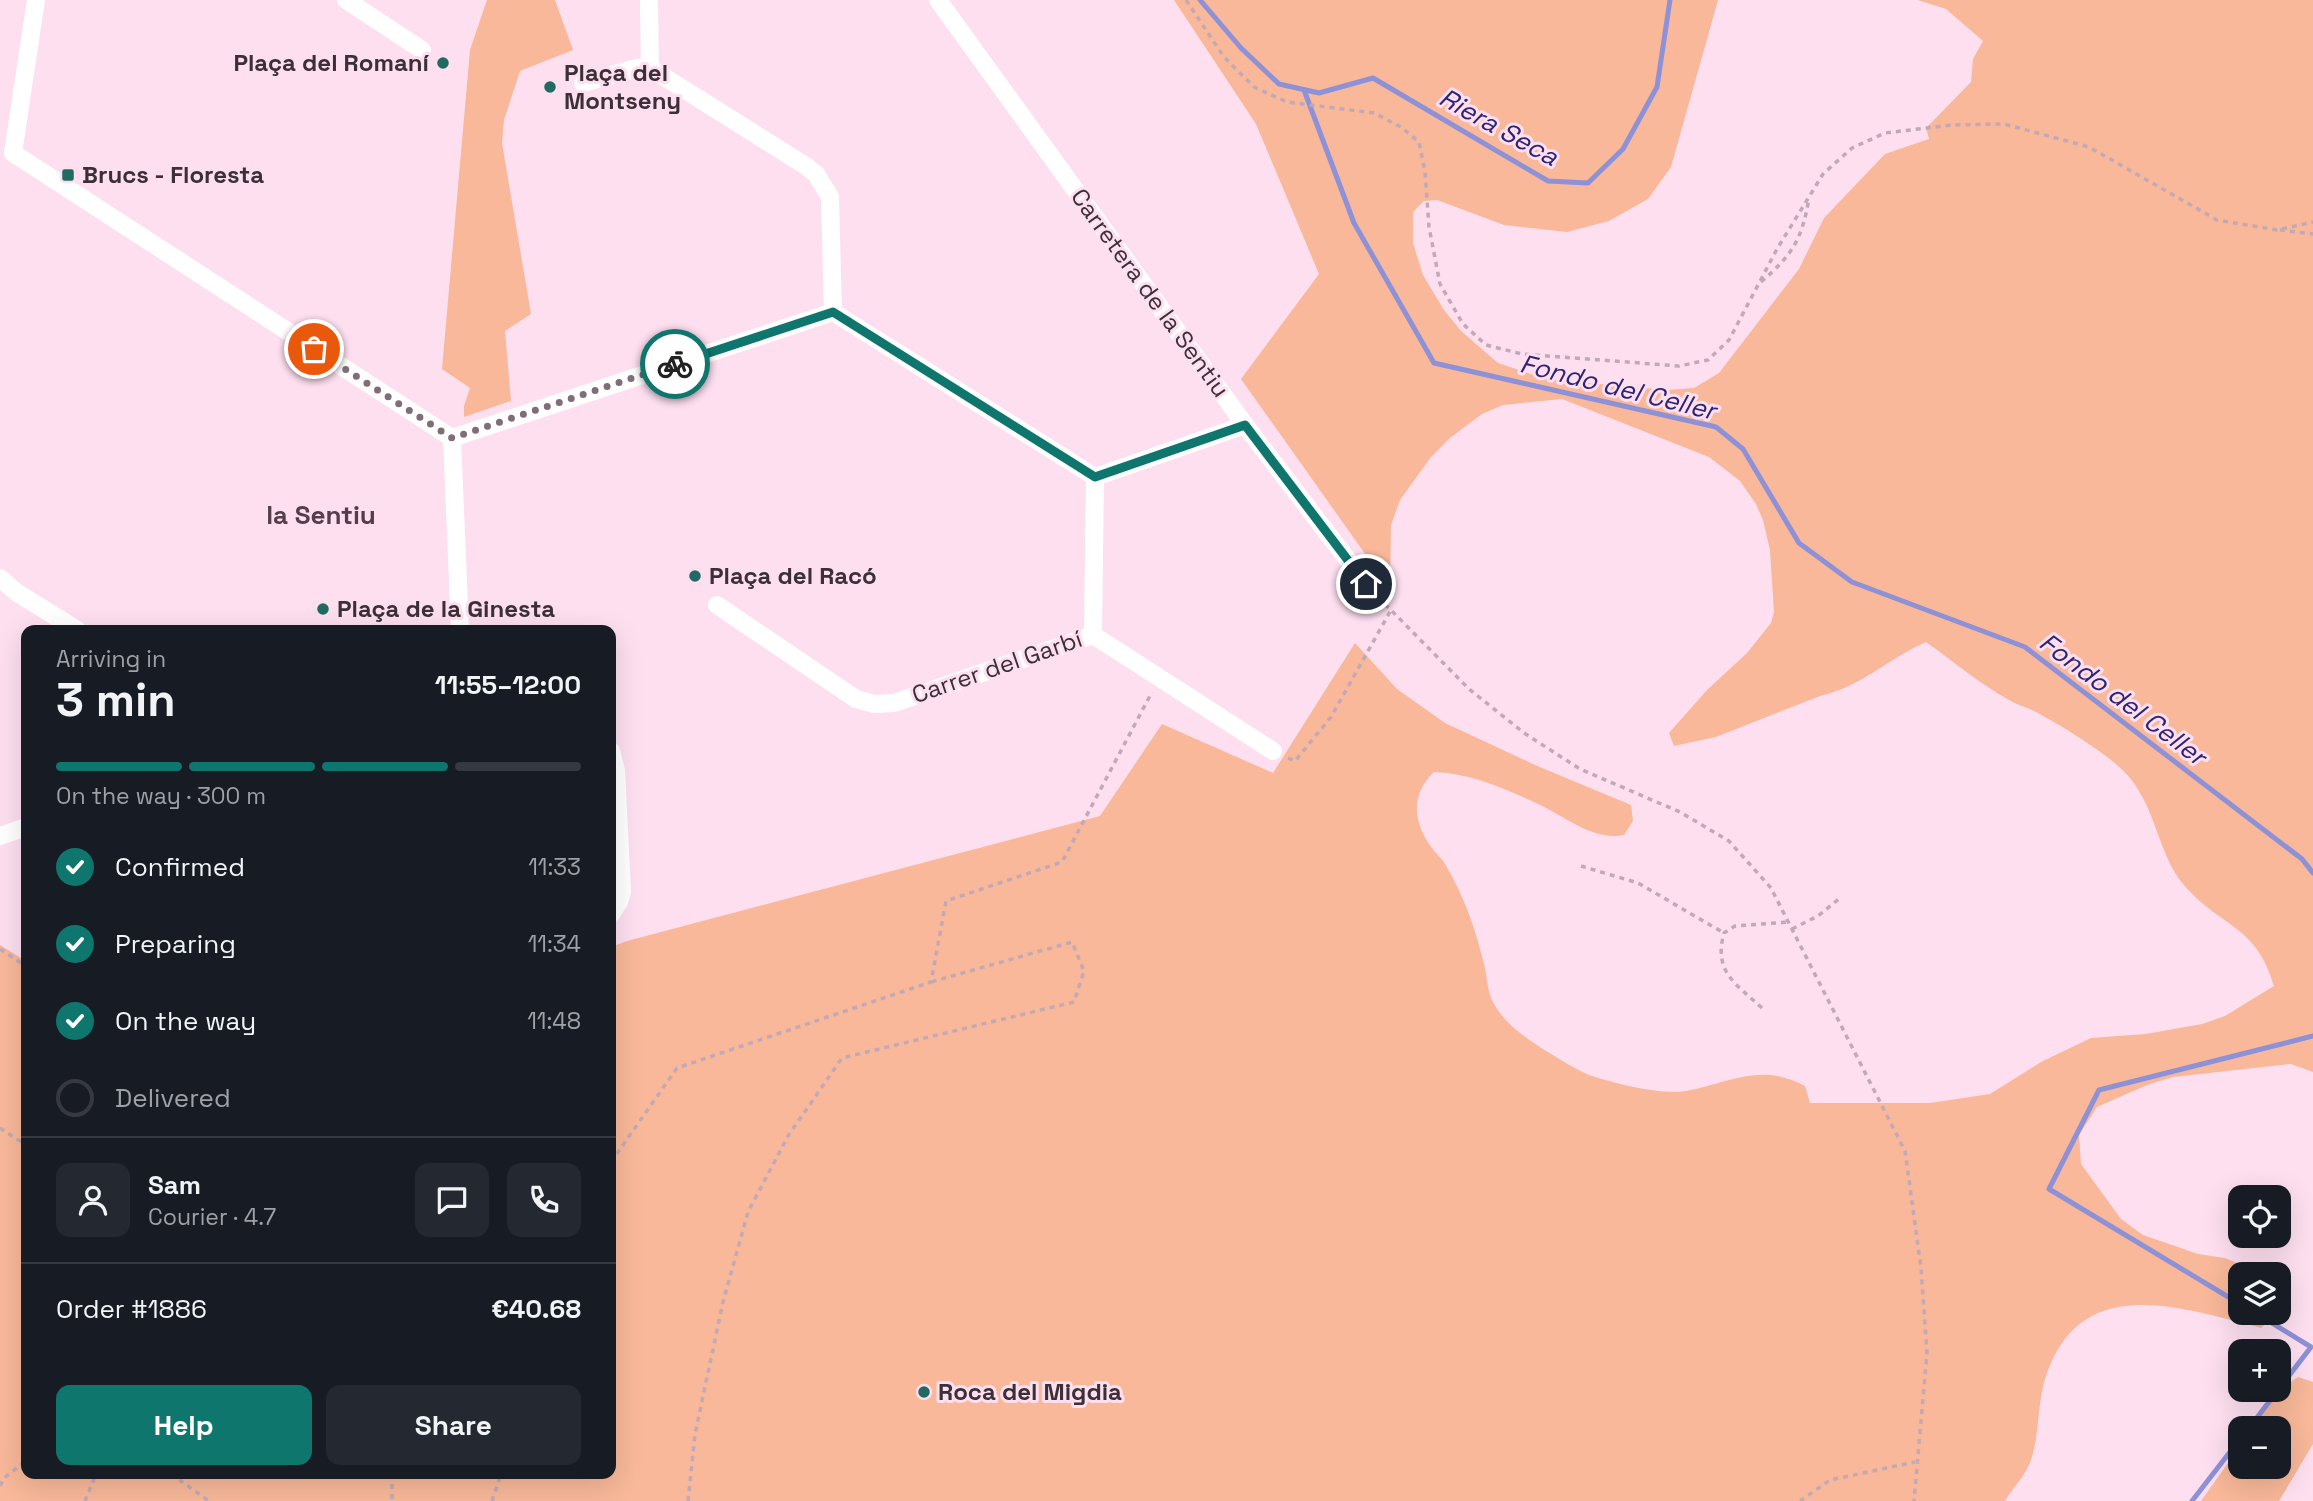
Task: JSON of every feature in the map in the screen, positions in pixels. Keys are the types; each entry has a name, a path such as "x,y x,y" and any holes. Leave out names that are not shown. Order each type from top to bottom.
{"street":[{"path":"36,0 7,156 452,438"},
{"path":"346,0 422,50"},
{"path":"649,0 650,68"},
{"name":"Carretera de la Sentiu","path":"938,0 1245,425 1366,584"},
{"path":"583,83 638,68 650,68 806,166 825,185 831,197 833,312"},
{"path":"452,438 833,312"},
{"path":"833,312 1095,477"},
{"path":"1095,477 1245,425"},
{"path":"452,438 460,625"},
{"path":"1093,635 1095,477"},
{"path":"0,579 69,625"},
{"name":"Carrer del Garbí","path":"718,605 848,694 874,704 894,703 1093,635 1273,751"},
{"path":"616,770 622,892 616,906"},
{"path":"0,836 21,829"}],"path":[{"path":"1186,0 1224,57 1254,87 1287,102 1374,113 1401,127 1419,142 1425,172 1429,227 1440,284 1463,324 1486,345 1522,354 1679,366 1708,360 1729,340 1823,174 1852,148 1885,133 1952,125 2004,124 2089,147 2217,220 2313,234"},
{"path":"1759,284 1787,259 1804,230 1810,196"},
{"path":"2277,230 2313,222"},
{"path":"1366,584 1469,689 1524,733 1580,769 1680,812 1729,841 1771,888 1905,1151 1922,1268 1927,1353 1914,1501"},
{"path":"1273,751 1296,761 1331,717 1391,610"},
{"path":"931,982 946,901 1062,862 1159,677"},
{"path":"1581,866 1638,883 1724,933"},
{"path":"1792,929 1818,916 1840,898"},
{"path":"1762,1008 1723,968 1719,951 1724,933 1735,926 1788,922"},
{"path":"616,1155 677,1068 931,982 1072,942 1084,971 1073,1002 842,1058 788,1136 748,1212 723,1302 695,1434 688,1501"},
{"path":"0,949 21,963"},
{"path":"0,1128 21,1142"},
{"path":"1800,1501 1830,1480 1916,1462"},
{"path":"0,1486 4,1478 21,1465"},
{"path":"85,1501 94,1479"},
{"path":"178,1479 209,1501"},
{"path":"392,1479 392,1501"},
{"path":"492,1501 499,1479"}],"shaded area":[{"path":"487,0 555,0 573,50 520,71 504,120 502,143 531,314 505,331 511,401 464,417 464,406 470,388 442,369 470,50"},
{"path":"1174,0 1718,0 1671,167 1648,199 1609,221 1567,232 1504,225 1437,200 1424,201 1413,212 1413,243 1423,275 1444,310 1461,331 1498,363 1546,379 1667,390 1694,388 1719,373 1799,269 1824,218 1885,154 1929,139 1926,128 1971,82 1973,59 1983,41 1946,9 1918,0 2313,0 2313,1072 2291,1064 2173,1077 2147,1085 2097,1107 2079,1135 2081,1164 2121,1219 2143,1235 2198,1254 2235,1262 2228,1262 2228,1320 2163,1306 2132,1305 2103,1311 2078,1325 2058,1350 2043,1387 2032,1456 2027,1470 2005,1501 0,1501 0,945 21,958 21,1479 616,1479 616,945 1100,816 1162,724 1273,773 1355,643 1397,689 1445,723 1535,765 1631,805 1633,821 1624,835 1613,836 1601,835 1580,827 1513,793 1461,775 1434,772 1426,781 1418,799 1421,828 1452,876 1469,914 1482,954 1489,992 1495,1005 1506,1020 1525,1037 1592,1076 1639,1088 1676,1092 1746,1076 1774,1076 1805,1086 1810,1103 1930,1103 1990,1094 2043,1061 2091,1038 2146,1034 2202,1024 2225,1016 2274,986 2258,950 2236,928 2198,899 2175,873 2146,804 2121,769 2071,732 1988,687 1926,642 1835,692 1716,737 1674,746 1669,733 1707,690 1747,653 1771,623 1774,612 1770,550 1763,520 1740,481 1709,457 1562,399 1503,405 1482,414 1450,438 1431,457 1400,500 1391,525 1390,589 1241,379 1319,274 1256,124"},
{"path":"2298,1377 2313,1382 2313,1444 2279,1501 2201,1501 2228,1463 2228,1479 2291,1479 2291,1416 2259,1416 2269,1402 2291,1402 2291,1382"}],"waterway":[{"name":"Riera Seca","path":"1200,0 1241,48 1279,84 1319,93 1373,78 1548,181 1588,183 1623,149 1657,87 1670,0"},
{"name":"Fondo del Celler","path":"1304,90 1354,223 1434,363 1716,427 1743,449 1799,543 1852,582 2025,647 2302,859 2313,873"},
{"name":"Fondo del Celler","path":"2228,1297 2049,1189 2099,1090 2313,1036"},
{"name":"Fondo del Celler","path":"2258,1416 2311,1347 2275,1325"},
{"name":"Fondo del Celler","path":"2192,1501 2228,1454"}],"way so far":[{"path":"314,349 452,438 675,364"}],"place":[{"name":"Plaça del Romaní","path":"443,63"},
{"name":"Plaça del Montseny","path":"550,87"},
{"name":"Brucs - Floresta","path":"68,175"},
{"name":"Plaça del Racó","path":"695,576"},
{"name":"Plaça de la Ginesta","path":"323,609"},
{"name":"Roca del Migdia","path":"924,1392"}],"district":[{"name":"la Sentiu","path":"321,515"}],"route":[{"path":"675,364 833,312 1095,477 1245,425 1366,584"}]}
